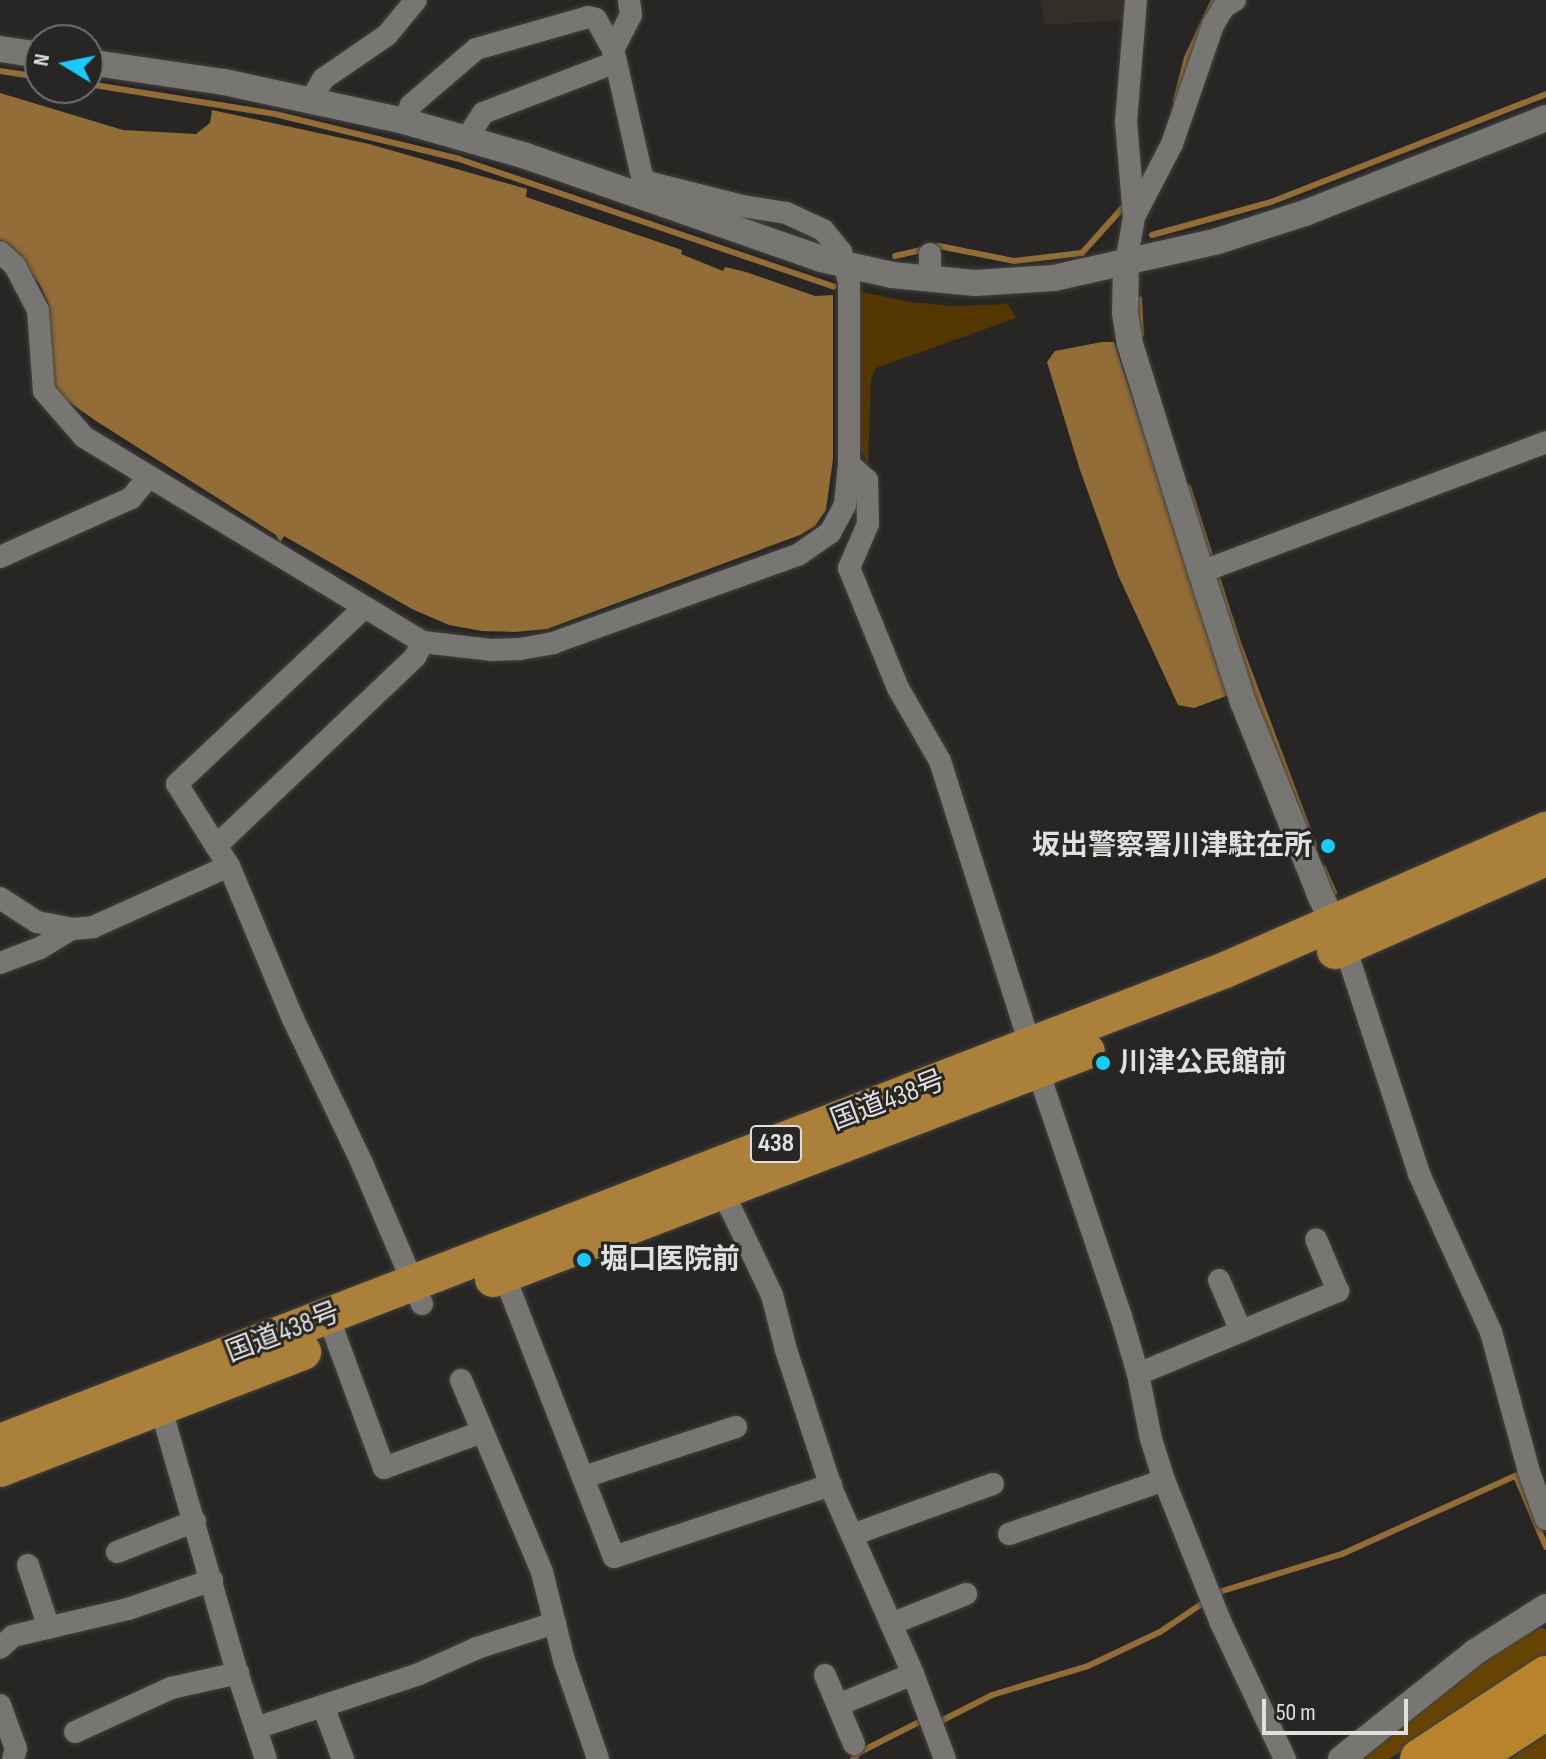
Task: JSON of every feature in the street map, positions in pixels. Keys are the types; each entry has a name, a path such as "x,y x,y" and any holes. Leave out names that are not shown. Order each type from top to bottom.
{"highway":[{"name":"国道438号","path":"1340,936 1546,830"},
{"name":"国道438号","path":"0,1469 157,1396 1546,858"},
{"name":"国道438号","path":"0,1442 157,1396"},
{"path":"1420,1759 1546,1676"},
{"path":"1470,1759 1546,1710"}],"street":[{"path":"311,100 323,79 387,35 416,0"},
{"path":"467,138 483,113 615,56 631,15 629,0"},
{"path":"1136,0 1126,122 1133,202 1124,299 1130,344 1209,569 1243,702 1340,936 1419,1174 1491,1332 1528,1469 1546,1519"},
{"path":"1133,202 1172,144 1213,25 1224,7 1235,0"},
{"path":"404,121 411,105 476,49 588,17 596,19 615,56 639,188"},
{"path":"0,49 24,53"},
{"path":"104,65 311,100 467,138 639,188 782,248 846,266 930,267 1012,282 1054,278 1218,241 1305,213 1546,118"},
{"path":"0,252 15,266 38,310 44,391 84,437 423,642 491,650 553,643 798,555 822,540 836,525 845,505 849,464 849,282 846,266"},
{"path":"1209,569 1546,442"},
{"path":"849,464 867,480 868,508 868,524 849,568 898,688 940,761 1138,1374 1151,1439 1164,1480 1220,1621 1285,1759"},
{"path":"0,557 131,498 148,478"},
{"path":"364,608 177,784 229,866 293,1019 419,1294"},
{"path":"216,846 415,657 423,642"},
{"path":"0,898 37,922 72,929 93,927 229,866"},
{"path":"0,963 40,948 72,929"},
{"path":"721,1180 772,1295 786,1350 831,1485 913,1674 945,1759"},
{"path":"1138,1374 1338,1291 1316,1239"},
{"path":"500,1264 614,1557 831,1485"},
{"path":"1219,1280 1241,1331"},
{"path":"332,1327 384,1468 482,1432"},
{"path":"461,1380 542,1572 598,1759"},
{"path":"157,1396 266,1759"},
{"path":"584,1477 736,1427"},
{"path":"1009,1534 1164,1480"},
{"path":"852,1535 993,1484"},
{"path":"117,1552 195,1521"},
{"path":"28,1565 49,1628"},
{"path":"0,1648 13,1636 128,1609 212,1580"},
{"path":"891,1624 966,1594"},
{"path":"1341,1759 1433,1683 1546,1607"},
{"path":"256,1728 419,1674 477,1648 555,1623"},
{"path":"75,1732 171,1688 238,1673"},
{"path":"838,1705 913,1674"},
{"path":"825,1675 854,1744"},
{"path":"0,1705 16,1749 13,1759"},
{"path":"323,1706 343,1759"}],"shaded area":[{"path":"1040,0 1127,0 1127,20 1045,25"},
{"path":"0,93 24,100 24,104 37,104 123,130 196,134 210,123 212,110 369,144 527,189 526,197 682,250 681,254 723,271 725,267 746,272 815,296 833,295 833,459 826,510 815,526 800,535 547,629 482,631 449,625 412,609 284,536 280,543 276,535 52,390 49,305 40,285 12,247 0,240"},
{"path":"857,291 910,302 953,306 1008,304 1016,318 876,368 871,379 868,465 859,446"},
{"path":"1114,342 1229,695 1194,708 1178,705 1118,575 1080,470 1047,362 1055,351"},
{"path":"1541,1628 1546,1629 1546,1654 1389,1759 1358,1759 1417,1709 1508,1643"},
{"path":"1546,1735 1546,1759 1510,1759 1529,1746"}],"waterway":[{"path":"1176,101 1187,58 1214,0"},
{"path":"0,71 24,75"},
{"path":"104,87 275,114 459,159 834,287"},
{"path":"1152,235 1271,202 1546,94"},
{"path":"895,256 939,246 1014,261 1082,253 1126,204"},
{"path":"1139,299 1141,335"},
{"path":"1188,487 1237,640 1314,846"},
{"path":"1323,868 1334,893"},
{"path":"1219,1592 1342,1554 1524,1472"},
{"path":"1516,1476 1546,1547"},
{"path":"941,1721 992,1695 1088,1666 1160,1632 1206,1601"},
{"path":"853,1759 860,1752 923,1720"}],"place":[{"name":"坂出警察署川津駐在所","path":"1328,846"},
{"name":"川津公民館前","path":"1103,1063"},
{"name":"堀口医院前","path":"584,1260"}]}
